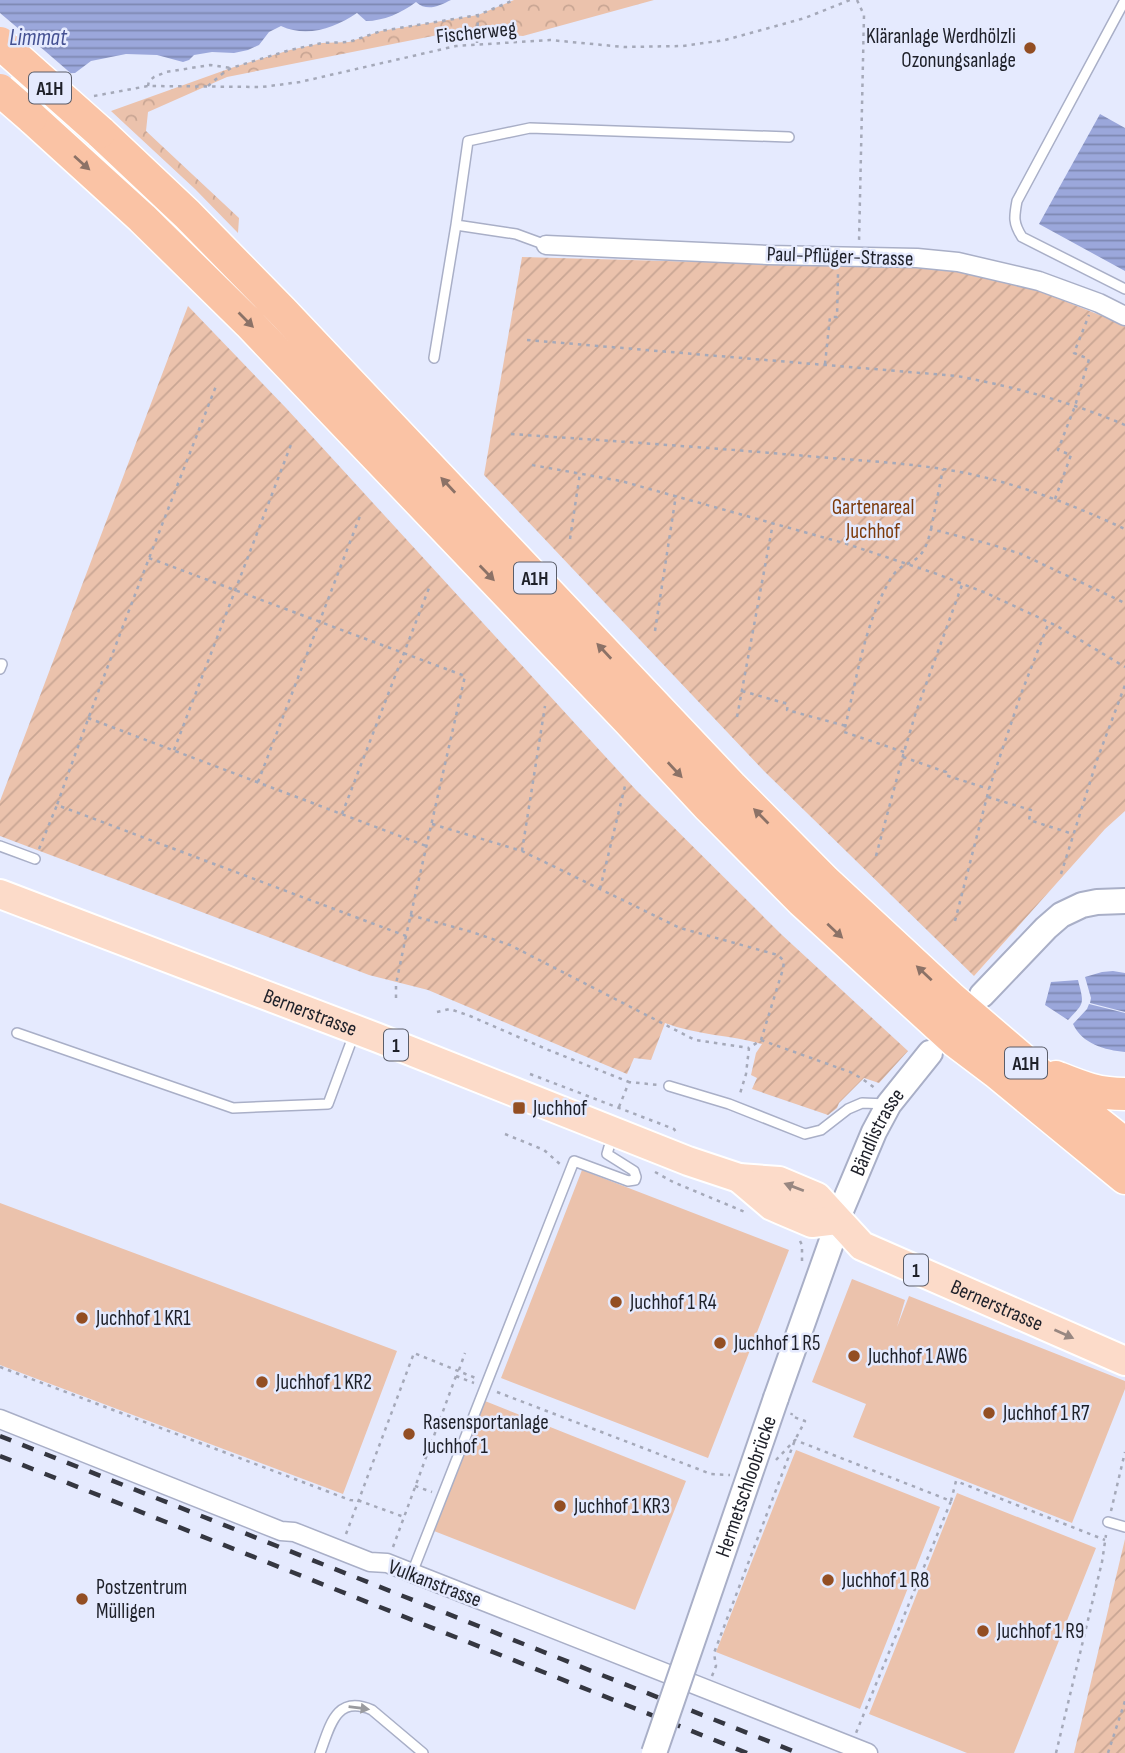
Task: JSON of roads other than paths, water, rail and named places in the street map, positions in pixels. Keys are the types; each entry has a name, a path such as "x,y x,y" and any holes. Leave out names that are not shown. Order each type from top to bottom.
{"highway":[{"name":"A1H","path":"0,43 187,214 806,862 952,999 1031,1068 1125,1144"},
{"name":"A1H","path":"0,90 142,218 248,323 802,901 973,1056 1125,1178"},
{"path":"973,1056 989,1080 1125,1194"},
{"path":"1031,1068 1091,1091 1125,1094"}],"main road":[{"name":"Bernerstrasse","path":"0,894 688,1161 739,1178 772,1206 812,1223 837,1220 862,1246 1125,1361"},
{"path":"982,995 1045,928 1061,915 1097,901 1125,901"},
{"name":"Bändlistrasse","path":"837,1220 874,1132 882,1096 930,1053"},
{"name":"Hermetschloobrücke","path":"654,1753 786,1401 837,1220"}],"street":[{"name":"Paul-Pflüger-Strasse","path":"546,245 768,255 917,258 958,262 1039,281 1099,303 1125,316"},
{"name":"Vulkanstrasse","path":"0,1419 281,1531 294,1532 370,1562 387,1563 868,1753"}],"lane":[{"path":"1125,0 1017,201 1014,216 1015,226 1022,237 1125,289"},
{"path":"434,358 468,141 530,128 789,137"},
{"path":"456,225 516,234 546,245"},
{"path":"0,846 35,859"},
{"path":"17,1034 233,1108 328,1104 356,1030"},
{"path":"669,1086 736,1107 805,1134 821,1130 848,1109 882,1096"},
{"path":"412,1573 574,1161 628,1181 635,1180 634,1171 607,1154 609,1147"},
{"path":"1108,1522 1125,1527"},
{"path":"320,1753 337,1714 347,1706 372,1710 411,1749 423,1753"}],"water":[{"name":"Limmat","path":"0,0 451,0 429,7 416,2 392,16 372,21 366,21 357,13 320,30 291,30 281,26 269,32 259,45 248,50 194,55 183,62 157,55 126,54 91,61 75,73 0,76"},
{"path":"1100,114 1125,128 1125,271 1039,224"},
{"path":"1113,971 1125,973 1125,1012 1090,1003 1085,977"},
{"path":"1078,980 1082,1002 1068,1020 1045,1005 1051,982"},
{"path":"1089,1004 1125,1013 1125,1052 1095,1045 1077,1031 1073,1024"}],"railway":[{"path":"0,1436 798,1753"},
{"path":"0,1456 747,1753"}],"place":[{"name":"Kläranlage Werdhölzli Ozonungsanlage","path":"1030,48"},
{"name":"Juchhof","path":"519,1108"},
{"name":"Juchhof 1 R4","path":"616,1302"},
{"name":"Juchhof 1 KR1","path":"82,1318"},
{"name":"Juchhof 1 R5","path":"720,1343"},
{"name":"Juchhof 1 AW6","path":"854,1356"},
{"name":"Juchhof 1 KR2","path":"262,1382"},
{"name":"Juchhof 1 R7","path":"989,1413"},
{"name":"Rasensportanlage Juchhof 1","path":"409,1434"},
{"name":"Juchhof 1 KR3","path":"560,1506"},
{"name":"Juchhof 1 R8","path":"828,1580"},
{"name":"Postzentrum Mülligen","path":"82,1599"},
{"name":"Juchhof 1 R9","path":"983,1631"}],"park label":[{"name":"Gartenareal Juchhof","path":"873,519"}]}
